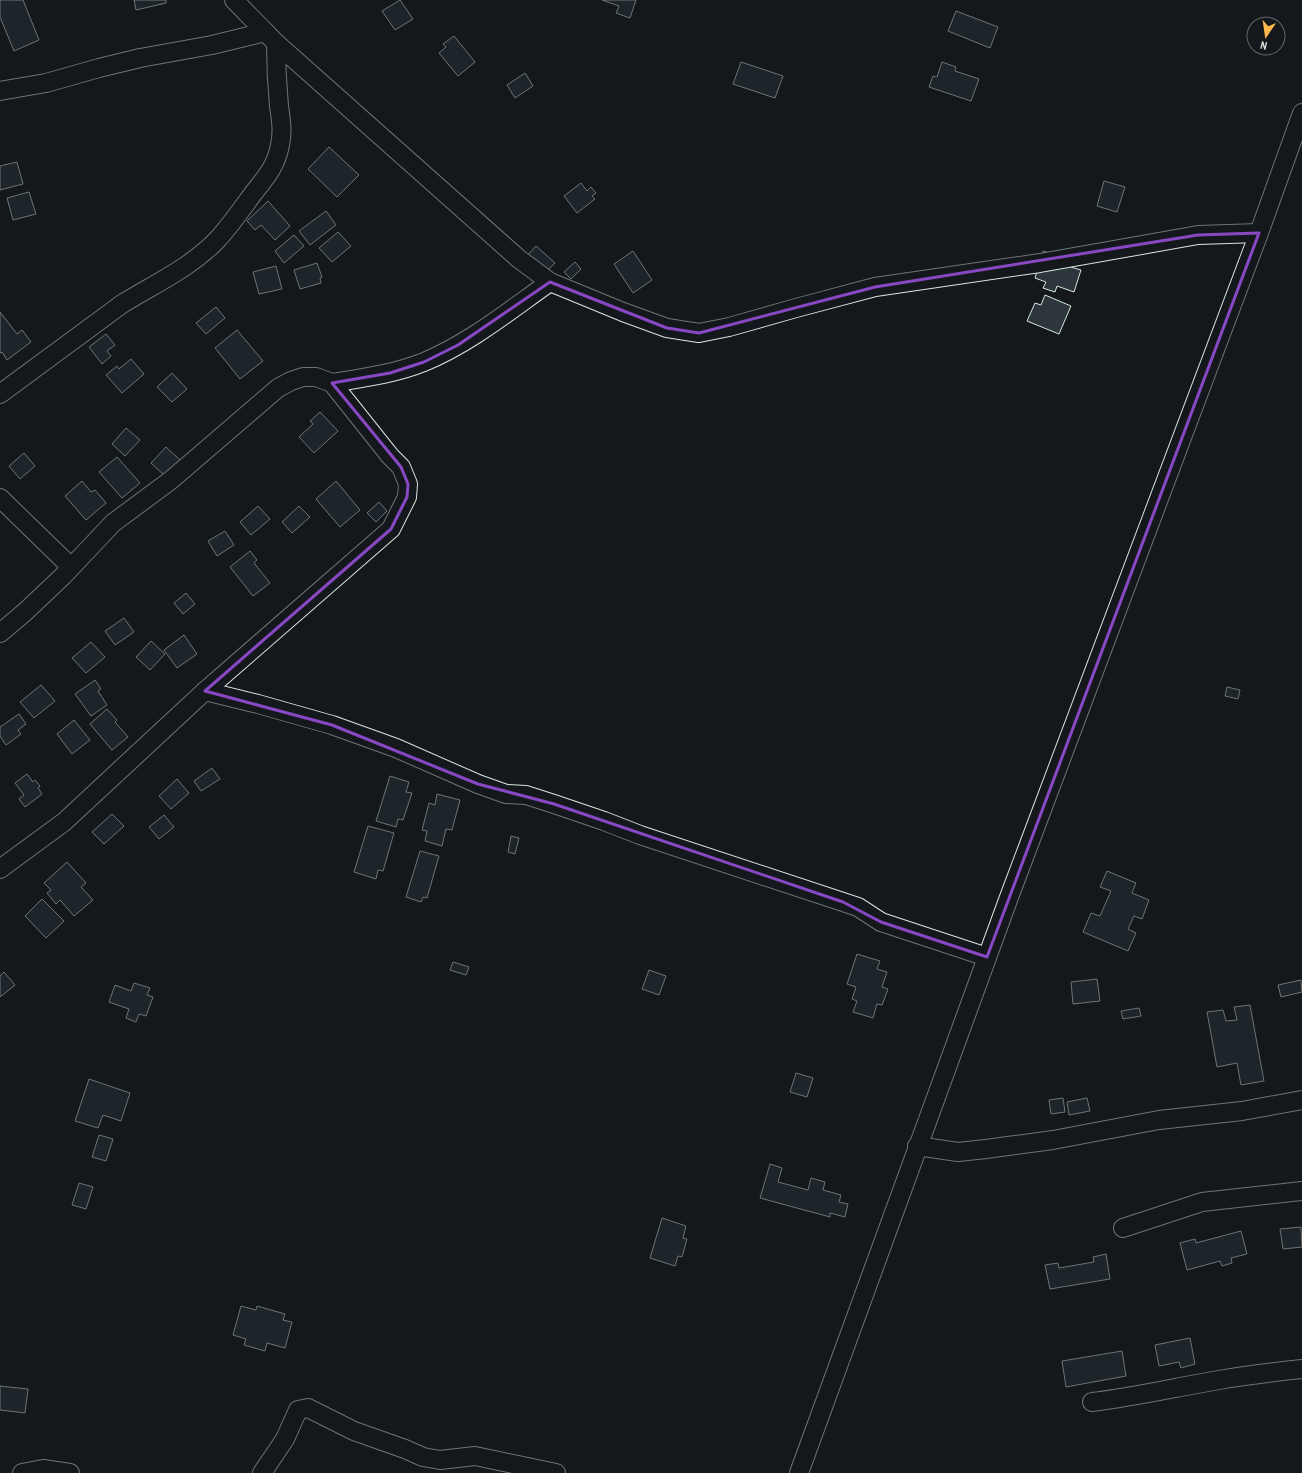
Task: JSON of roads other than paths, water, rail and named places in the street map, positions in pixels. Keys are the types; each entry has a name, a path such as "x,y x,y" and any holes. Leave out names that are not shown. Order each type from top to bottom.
{"street":[{"path":"234,0 270,37 519,259 550,282 623,312 667,328 699,333 729,327 875,287 1040,263 1198,235 1259,233"},
{"path":"0,92 46,83 140,58 212,45 270,37"},
{"path":"0,394 122,304 186,266 216,240 241,211 273,168 280,145 282,124 270,37"},
{"path":"799,1473 917,1146 1259,233 1302,113"},
{"path":"0,633 63,576 113,524 171,480 278,388 290,381 303,377 316,377 332,383 390,373 424,362 458,345 550,282"},
{"path":"2,862 64,822 205,691 391,529 407,498 408,484 401,467 390,456 332,383"},
{"path":"0,498 71,566"},
{"path":"205,691 332,725 396,748 478,784 506,794 526,795 604,821 640,835 858,907 882,922 987,957"},
{"path":"917,1146 958,1152 986,1149 1053,1140 1159,1120 1242,1111 1302,1100"},
{"path":"1124,1228 1202,1202 1302,1192"},
{"path":"1092,1402 1130,1397 1219,1380 1302,1369"},
{"path":"262,1473 285,1439 298,1410 308,1408 354,1431 405,1448 423,1457 440,1460 475,1456 556,1473"},
{"path":"22,1473 43,1469 70,1473"}]}
